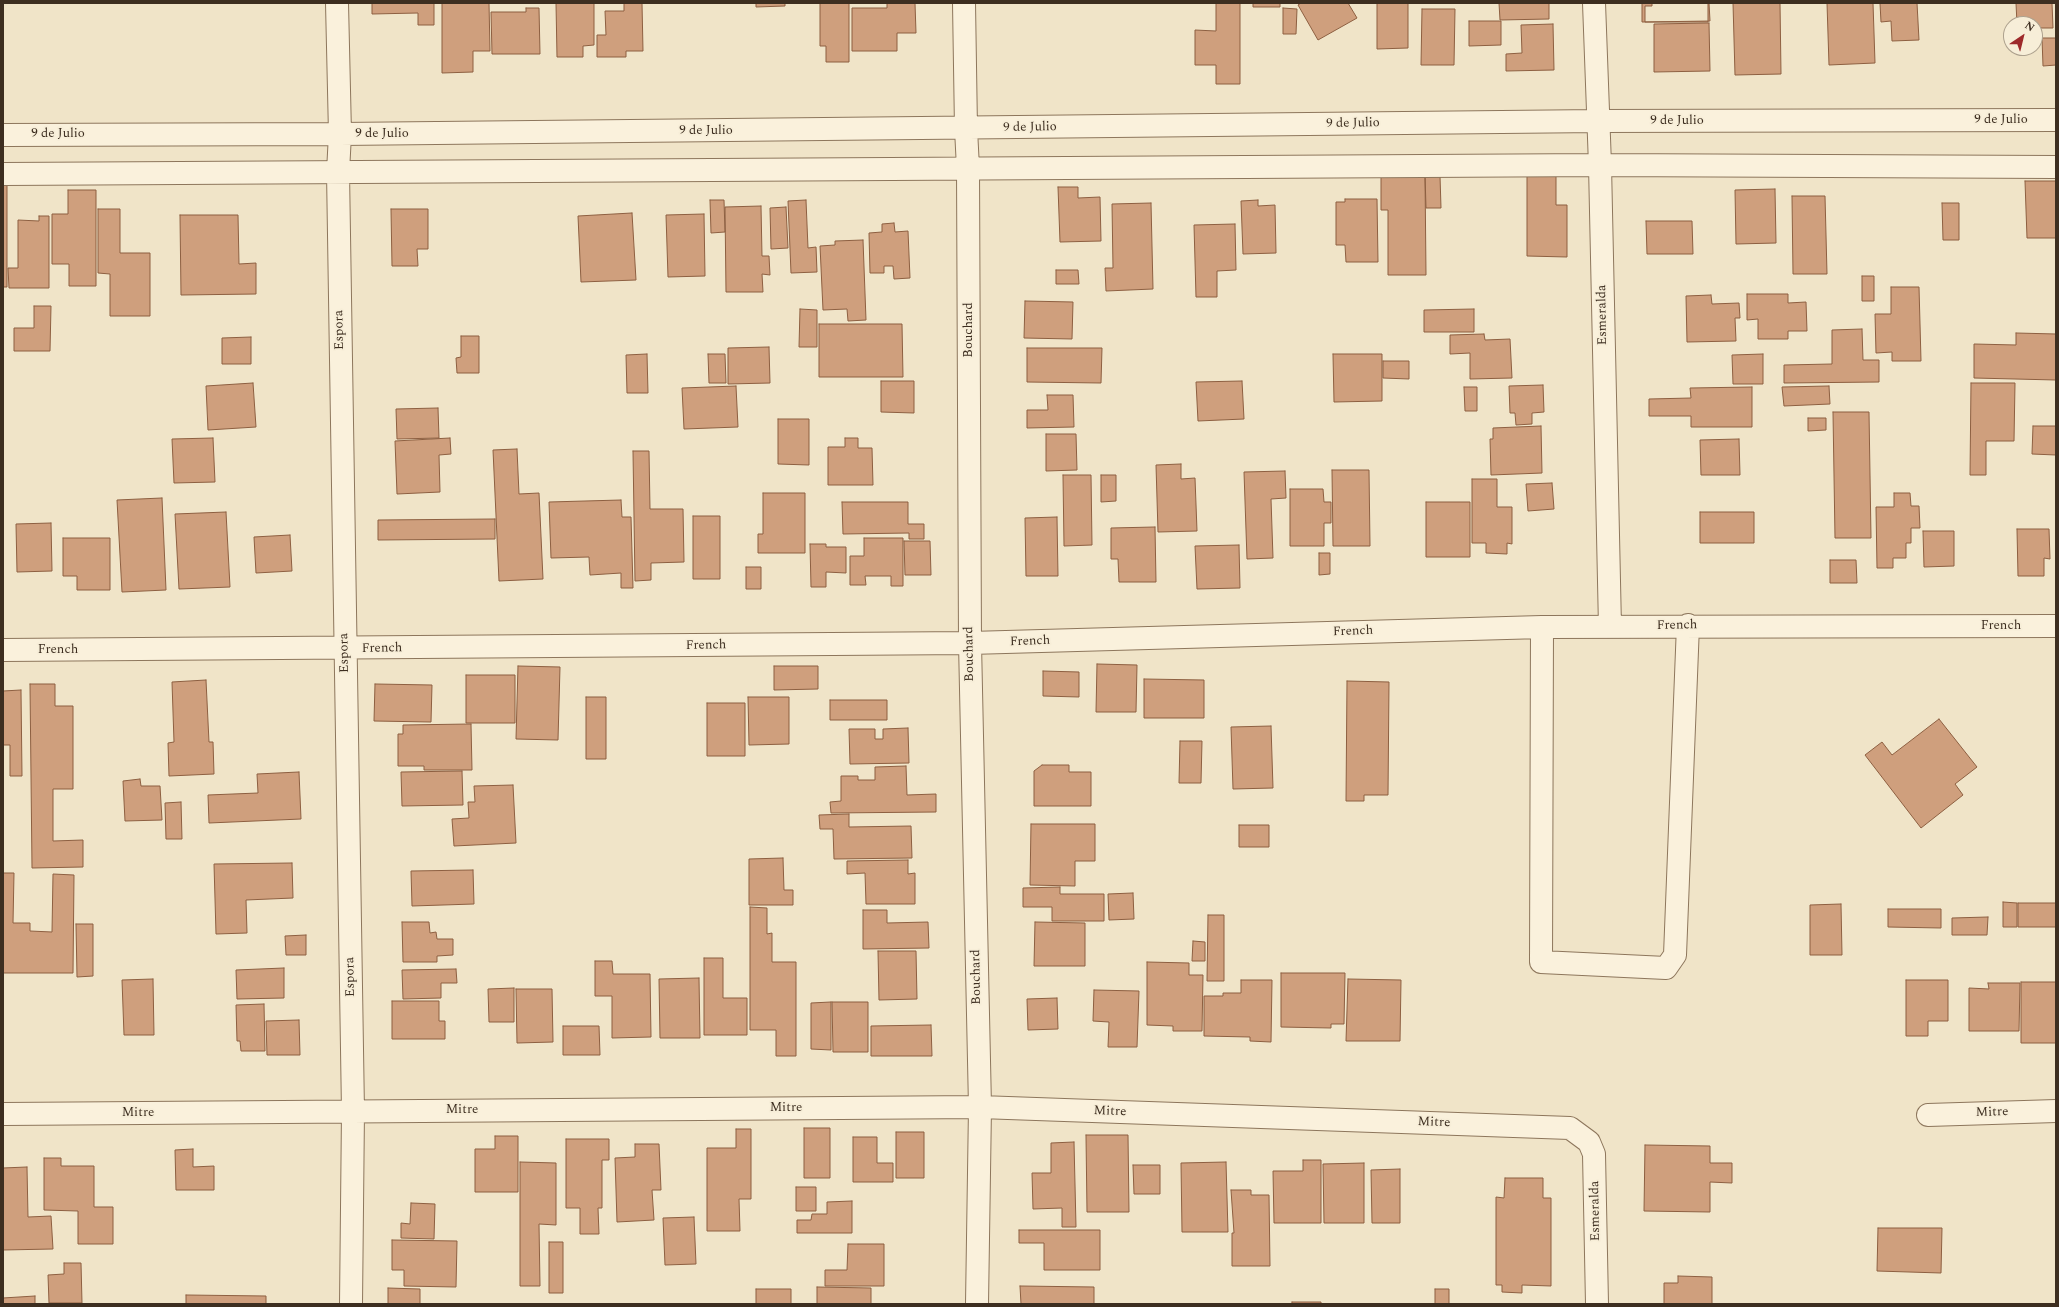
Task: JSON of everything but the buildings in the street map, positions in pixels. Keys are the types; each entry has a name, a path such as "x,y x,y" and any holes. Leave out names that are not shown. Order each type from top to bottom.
{"street":[{"name":"Espora","path":"337,3 340,134 338,172 345,649 354,1111 351,1304"},
{"name":"Bouchard","path":"964,3 968,168 970,643 980,1107 977,1304"},
{"name":"Esmeralda","path":"1594,3 1600,165 1610,627"},
{"name":"9 de Julio","path":"3,135 340,134 1598,122 2056,120"},
{"path":"3,174 1600,165 2056,167"},
{"path":"1542,627 1541,962 1666,968 1675,955 1688,626"},
{"name":"French","path":"3,650 345,649 970,643 1542,627 2056,626"},
{"name":"Mitre","path":"3,1114 980,1107 1570,1128"},
{"name":"Mitre","path":"1928,1115 2056,1111"},
{"name":"Esmeralda","path":"1570,1128 1589,1142 1594,1154 1598,1304"}]}
